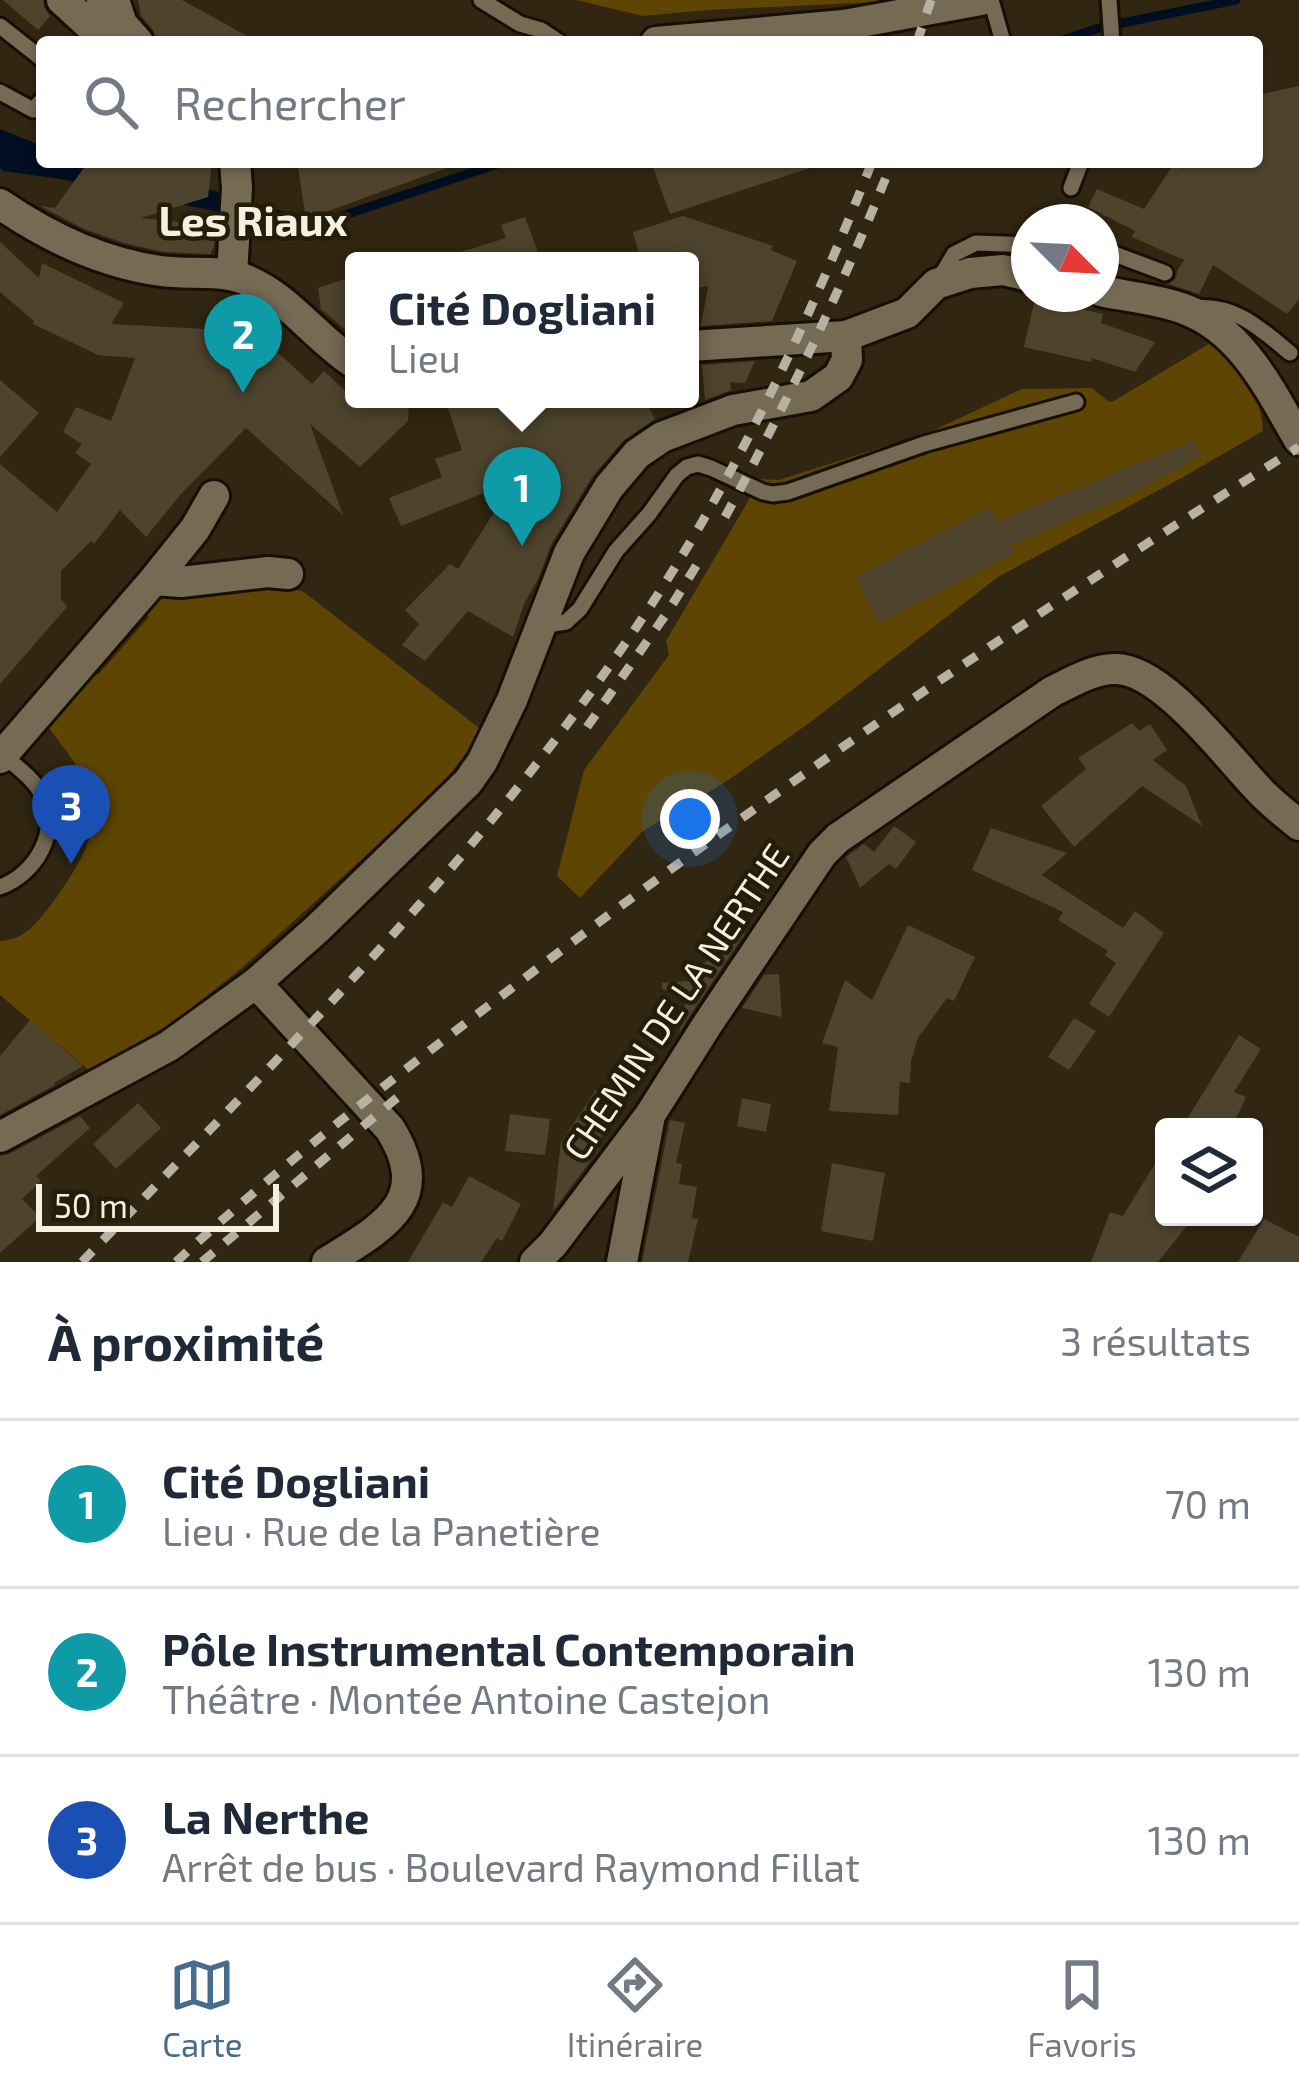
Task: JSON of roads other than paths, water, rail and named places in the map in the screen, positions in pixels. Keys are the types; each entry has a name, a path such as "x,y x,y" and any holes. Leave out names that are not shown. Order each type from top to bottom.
{"street":[{"path":"62,0 121,27"},
{"path":"779,36 850,34 981,0"},
{"path":"232,275 235,189"},
{"path":"0,205 104,259 163,272 248,280 292,310 345,357"},
{"path":"699,345 846,336 908,313 936,284 970,273 1011,272"},
{"path":"1119,295 1185,309 1228,336 1257,366 1299,440"},
{"path":"0,1137 169,1046 256,983 316,929 468,782 482,762 512,700 569,553 609,487 637,454 662,437 733,410 811,396 838,377 847,360 846,336"},
{"path":"2,756 154,580 195,529 214,496"},
{"path":"154,580 288,574"},
{"name":"CHEMIN DE LA NERTHE","path":"535,1262 650,1115 822,854 838,838 1053,691 1082,676 1114,669 1134,672 1177,700 1265,796 1299,825"},
{"path":"256,983 390,1129 409,1167 404,1198 391,1215 373,1234 327,1262"},
{"path":"622,1262 650,1115"}],"lane":[{"path":"94,0 121,27"},
{"path":"481,0 550,36"},
{"path":"991,0 1001,36"},
{"path":"1109,0 1112,31"},
{"path":"0,26 36,54"},
{"path":"0,92 33,110 36,107"},
{"path":"1072,188 1079,168"},
{"path":"936,284 954,254 976,243 1011,244"},
{"path":"1119,256 1165,273"},
{"path":"1185,309 1213,306 1250,319 1290,353"},
{"path":"539,626 566,622 580,609 616,551 687,467 711,467 763,492 788,492 924,444 1076,402"},
{"path":"0,887 34,862 49,829 44,797 2,756"}],"water":[{"path":"0,129 36,144 36,168 112,168 223,193 219,212 0,168"}],"waterway":[{"path":"1075,36 1236,0"},
{"path":"244,206 324,222 485,168"}],"railway":[{"path":"919,36 931,0"},
{"path":"82,1262 383,945 525,779 591,692 686,550 746,443 800,332 870,168"},
{"path":"725,517 814,342 890,168"},
{"path":"176,1262 402,1073 727,829 1010,633 1299,447"},
{"path":"587,727 704,553"},
{"path":"202,1262 399,1096"}],"place":[{"name":"Pôle Instrumental Contemporain","path":"243,393"},
{"name":"Cité Dogliani","path":"522,546"},
{"name":"La Nerthe","path":"71,864"}],"district":[{"name":"Les Riaux","path":"253,219"}]}
